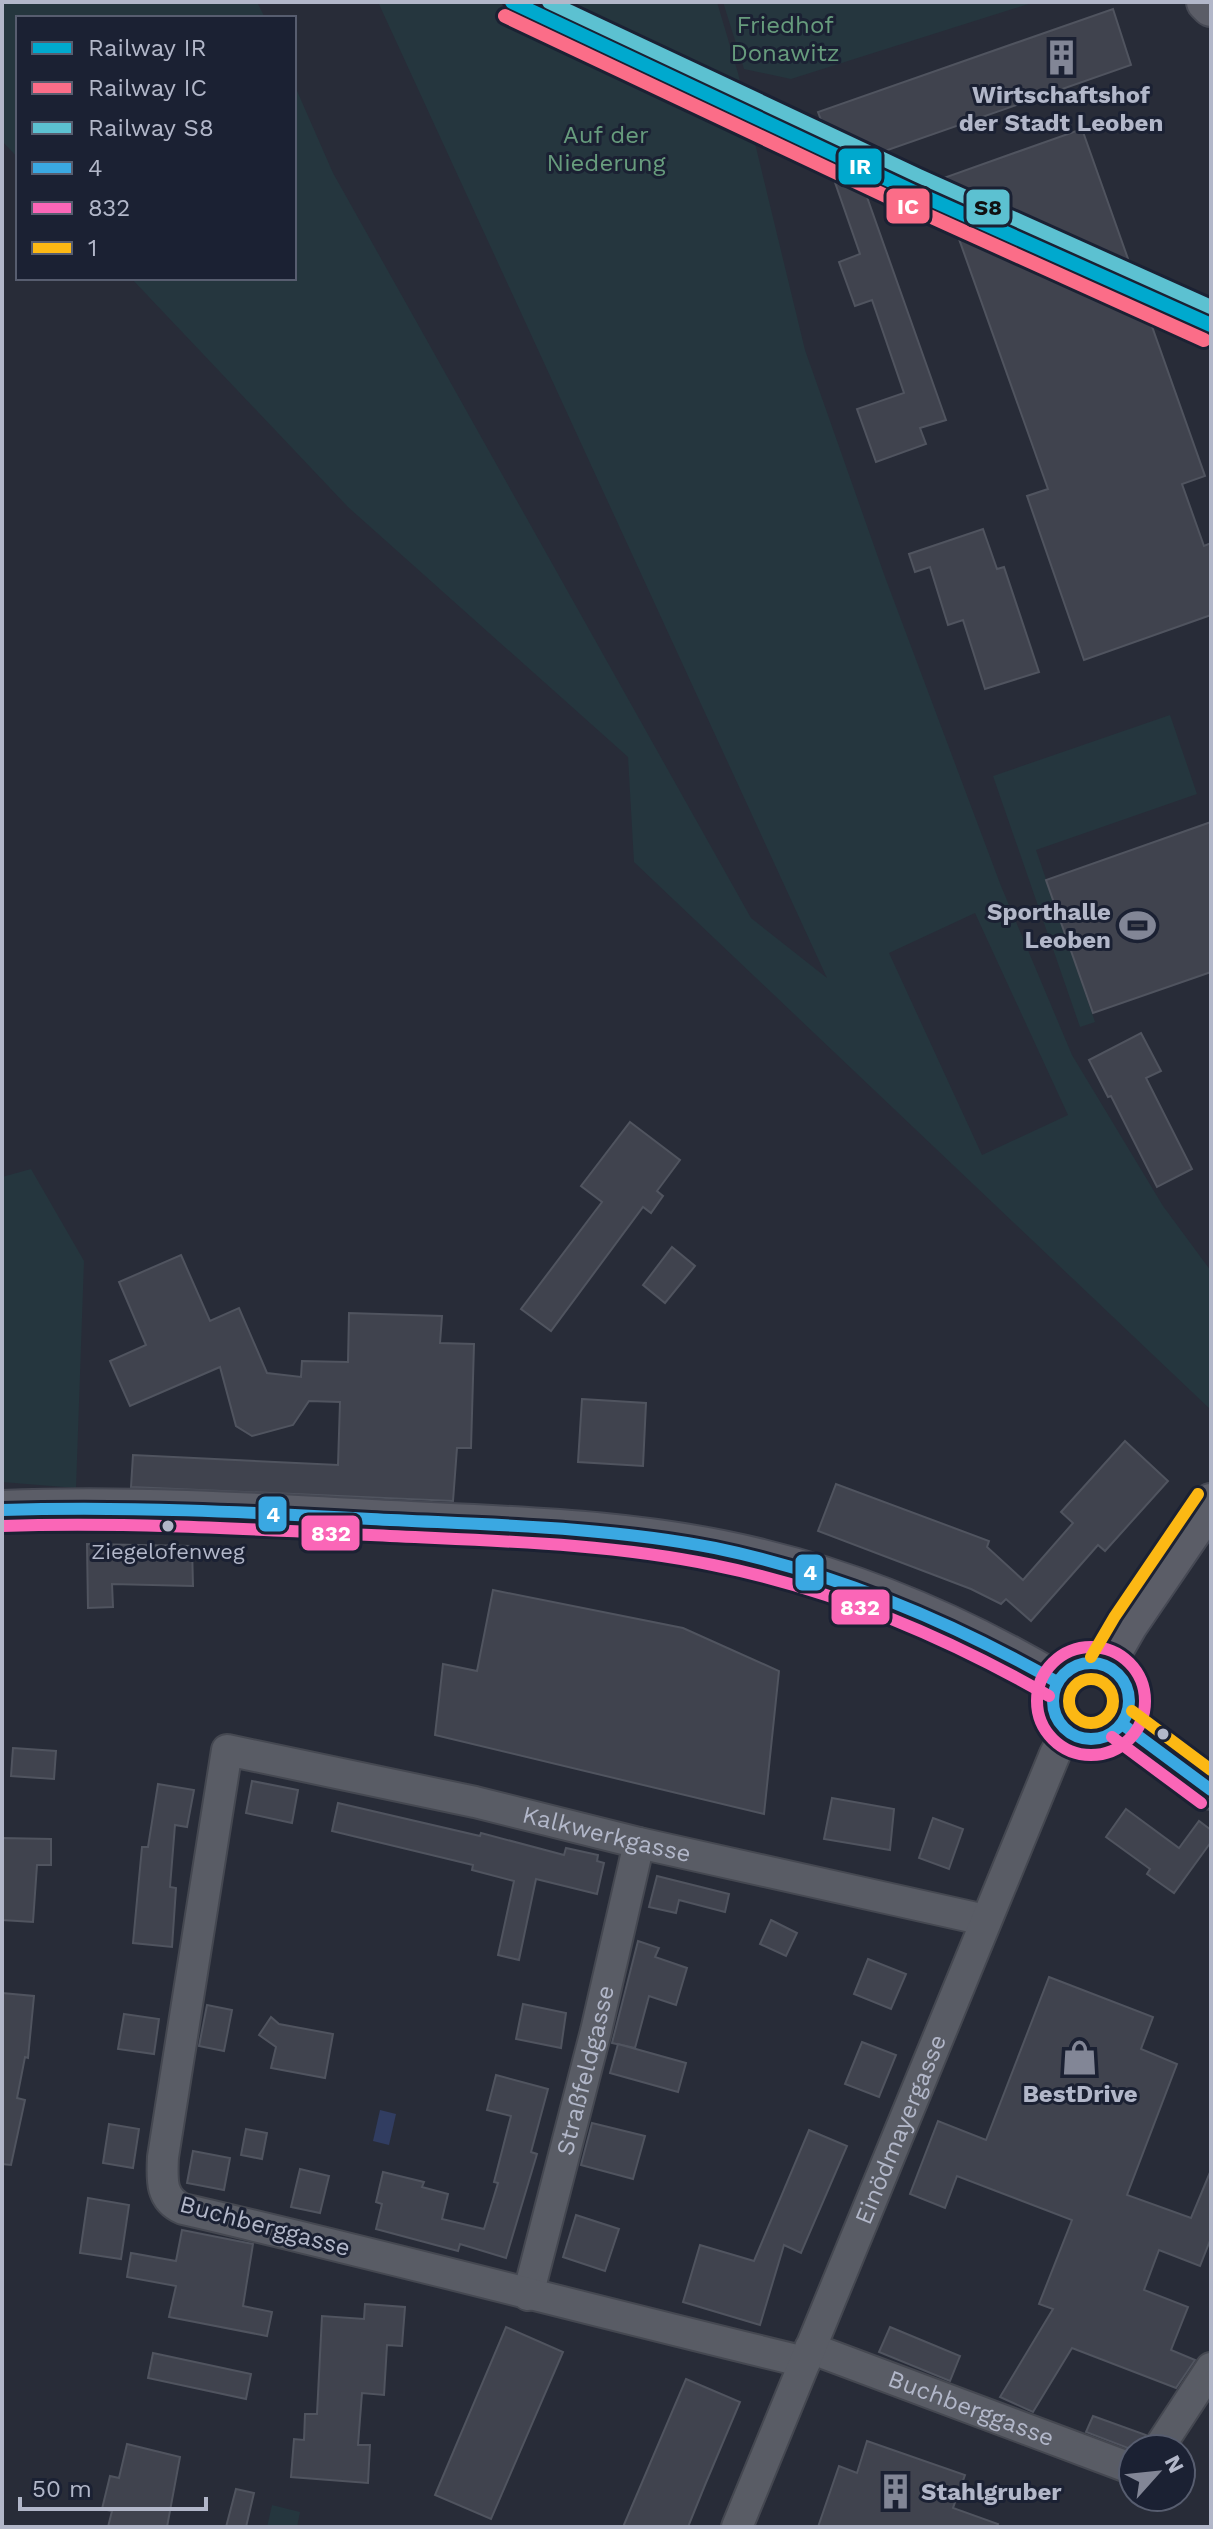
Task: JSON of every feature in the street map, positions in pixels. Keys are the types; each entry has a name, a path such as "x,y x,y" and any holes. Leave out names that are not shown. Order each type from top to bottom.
{"main road":[{"path":"1206,2 1211,7"},
{"path":"1105,1665 1128,1625 1211,1503"},
{"path":"2,1510 87,1507 263,1513 531,1527 655,1539 761,1558 852,1584 1021,1660 1057,1682"},
{"path":"1084,1663 1105,1665 1118,1673 1126,1684 1130,1698 1129,1712 1122,1724 1110,1734 1096,1739 1081,1738 1058,1721 1053,1695 1057,1682 1073,1667 1084,1663"},
{"path":"1122,1724 1211,1790"}],"street":[{"name":"Einödmayergasse","path":"737,2527 985,1920 1055,1754 1068,1731"},
{"name":"Kalkwerkgasse","path":"227,1750 475,1802 639,1843 985,1920"},
{"name":"Buchberggasse","path":"227,1750 163,2157 162,2176 167,2197 183,2209 322,2241 528,2295 808,2355 1117,2463"},
{"name":"Straßfeldgasse","path":"528,2295 592,2046 639,1843"},
{"path":"1168,2433 1211,2368"}],"green space":[{"path":"2,2 257,2 264,16 16,16 16,156 2,141"},
{"name":"Auf der Niederung","path":"378,2 717,2 738,73 805,350 885,577 1001,886 1072,1055 1163,1206 1211,1271 1211,1410 634,862 628,757 348,507 133,280 296,280 296,89 333,173 751,918 827,978","holes":["975,913 1068,1115 982,1155 889,953"]},
{"name":"Friedhof Donawitz","path":"723,2 1035,2 791,79 744,69"},
{"path":"1170,715 1197,794 1036,850 1095,1022 1080,1027 993,776"},
{"path":"31,1169 84,1261 76,1488 2,1482 2,1177"},
{"path":"272,2505 300,2512 297,2527 267,2527"}],"water":[{"path":"380,2110 396,2114 389,2145 373,2141"}],"building":[{"path":"1113,9 1131,65 839,167 818,112"},
{"path":"1082,129 1205,476 1182,484 1204,546 1211,543 1211,615 1084,660 1027,496 1048,489 938,180"},
{"path":"856,166 946,420 920,428 926,444 876,462 857,409 904,393 872,300 855,306 839,262 860,254 832,174"},
{"path":"983,529 997,569 1004,567 1039,672 985,689 963,620 948,625 930,567 915,572 909,554"},
{"name":"Sporthalle Leoben","path":"1211,822 1211,972 1093,1013 1046,880"},
{"path":"1141,1033 1161,1071 1146,1078 1192,1169 1157,1187 1111,1096 1108,1097 1089,1060"},
{"path":"630,1122 680,1160 657,1191 663,1196 651,1213 643,1207 551,1331 521,1309 602,1202 581,1186"},
{"path":"672,1247 695,1266 665,1303 643,1285"},
{"path":"181,1255 210,1321 239,1308 267,1373 301,1377 302,1361 348,1362 349,1313 442,1316 440,1343 474,1344 471,1448 457,1448 453,1501 131,1487 133,1455 338,1465 340,1402 309,1401 293,1425 252,1436 236,1426 220,1367 130,1406 110,1361 146,1345 119,1282"},
{"path":"582,1399 646,1403 643,1466 578,1462"},
{"path":"1125,1441 1168,1481 1105,1551 1098,1545 1031,1621 1006,1599 1001,1604 971,1589 818,1531 836,1484 989,1541 987,1547 1023,1580 1073,1523 1061,1512"},
{"path":"87,1544 192,1546 193,1586 112,1584 113,1607 88,1608"},
{"path":"493,1590 683,1628 779,1671 764,1814 435,1735 443,1664 477,1671"},
{"path":"13,1748 56,1751 54,1779 11,1776"},
{"path":"252,1781 298,1790 292,1823 246,1813"},
{"path":"158,1784 194,1790 187,1827 175,1825 170,1887 176,1888 172,1947 133,1943 142,1847 148,1847"},
{"path":"832,1798 894,1809 890,1850 824,1839"},
{"path":"338,1803 480,1836 481,1833 564,1855 566,1848 598,1855 597,1861 604,1863 597,1894 536,1879 519,1960 498,1955 514,1881 472,1870 473,1865 332,1831"},
{"path":"1126,1809 1179,1848 1199,1821 1211,1830 1211,1842 1174,1893 1147,1874 1150,1869 1106,1837"},
{"path":"933,1818 963,1829 949,1869 919,1858"},
{"path":"2,1838 51,1839 51,1865 37,1865 33,1922 2,1920"},
{"path":"657,1876 729,1894 725,1912 679,1900 676,1913 649,1907"},
{"path":"771,1920 797,1933 786,1956 760,1944"},
{"path":"638,1941 659,1948 655,1957 687,1968 676,2005 649,1996 635,2048 612,2043"},
{"path":"868,1959 906,1974 891,2009 854,1994"},
{"path":"1049,1977 1153,2017 1141,2049 1177,2064 1127,2195 1191,2218 1211,2170 1211,2238 1200,2266 1159,2250 1144,2290 1188,2307 1171,2350 1195,2360 1176,2388 1072,2348 1033,2412 1000,2397 1053,2309 1039,2304 1072,2220 957,2176 945,2208 910,2194 938,2121 986,2140"},
{"path":"2,1993 34,1996 28,2058 25,2057 17,2098 25,2100 11,2165 2,2164"},
{"path":"523,2004 566,2013 561,2048 516,2039"},
{"path":"207,2005 232,2010 224,2051 199,2046"},
{"path":"124,2014 159,2019 154,2054 118,2049"},
{"path":"271,2017 279,2024 333,2034 325,2078 271,2068 276,2047 259,2035"},
{"path":"862,2042 896,2055 879,2097 845,2084"},
{"path":"618,2044 686,2063 678,2092 610,2073"},
{"path":"496,2075 548,2089 531,2152 537,2154 506,2258 460,2244 458,2251 376,2229 382,2204 376,2202 383,2172 424,2182 422,2187 448,2194 442,2219 484,2229 498,2183 494,2182 511,2116 487,2110"},
{"path":"592,2123 645,2136 633,2179 581,2165"},
{"path":"109,2124 139,2129 133,2168 103,2163"},
{"path":"246,2129 267,2133 262,2159 241,2155"},
{"path":"809,2130 847,2146 801,2253 784,2245 760,2325 683,2302 700,2245 754,2261"},
{"path":"193,2151 230,2158 224,2190 187,2183"},
{"path":"300,2169 329,2176 320,2213 291,2207"},
{"path":"88,2198 129,2205 121,2259 80,2253"},
{"path":"576,2215 619,2229 605,2271 563,2257"},
{"path":"182,2230 253,2244 243,2306 272,2312 267,2336 169,2317 176,2286 127,2277 131,2253 176,2261"},
{"path":"365,2304 405,2307 402,2346 387,2345 384,2395 362,2393 358,2445 370,2445 368,2483 291,2477 294,2439 304,2440 305,2414 317,2414 322,2316 364,2319"},
{"path":"506,2327 563,2352 491,2519 435,2495"},
{"path":"890,2327 960,2356 950,2381 879,2352"},
{"path":"153,2353 251,2374 246,2399 148,2378"},
{"path":"686,2379 740,2402 688,2527 623,2527"},
{"path":"1093,2416 1140,2433 1117,2433 1117,2444 1086,2432"},
{"name":"Stahlgruber","path":"867,2441 965,2475 953,2508 998,2524 997,2527 818,2527 839,2466 857,2473"},
{"path":"127,2444 180,2457 167,2527 108,2527 112,2511 102,2509 110,2476 119,2478"},
{"path":"236,2489 254,2493 246,2527 226,2527"}],"rail line":[{"name":"IR","path":"512,2 912,191 1211,325"},
{"name":"S8","path":"549,2 919,176 1211,307"},
{"name":"IC","path":"505,16 905,205 1204,340"}],"transit line":[{"name":"1","path":"1091,1657 1115,1616 1198,1494"},
{"name":"4","path":"2,1510 140,1509 544,1528 630,1535 715,1548 760,1558 848,1585 934,1619 1057,1682"},
{"name":"832","path":"2,1526 279,1530 543,1544 671,1557 758,1575 844,1601 928,1634 1049,1696"},
{"name":"832","path":"1091,1647 1112,1651 1129,1663 1141,1680 1145,1701 1141,1722 1129,1739 1112,1751 1091,1755 1070,1751 1053,1739 1041,1722 1037,1701 1041,1680 1053,1663 1070,1651 1091,1647"},
{"name":"4","path":"1091,1663 1106,1666 1118,1674 1126,1686 1129,1701 1126,1716 1118,1728 1106,1736 1091,1739 1076,1736 1064,1728 1056,1716 1053,1701 1056,1686 1064,1674 1076,1666 1091,1663"},
{"name":"1","path":"1091,1679 1107,1685 1113,1701 1107,1717 1091,1723 1075,1717 1069,1701 1075,1685 1091,1679"},
{"name":"1","path":"1132,1711 1211,1770"},
{"name":"4","path":"1122,1724 1211,1790"},
{"name":"832","path":"1112,1737 1201,1803"}],"place":[{"name":"Wirtschaftshof der Stadt Leoben","path":"1061,58"},
{"name":"Sporthalle Leoben","path":"1137,926"},
{"name":"Ziegelofenweg","path":"168,1526"},
{"name":"BestDrive","path":"1080,2057"},
{"name":"Stahlgruber","path":"895,2492"}]}
